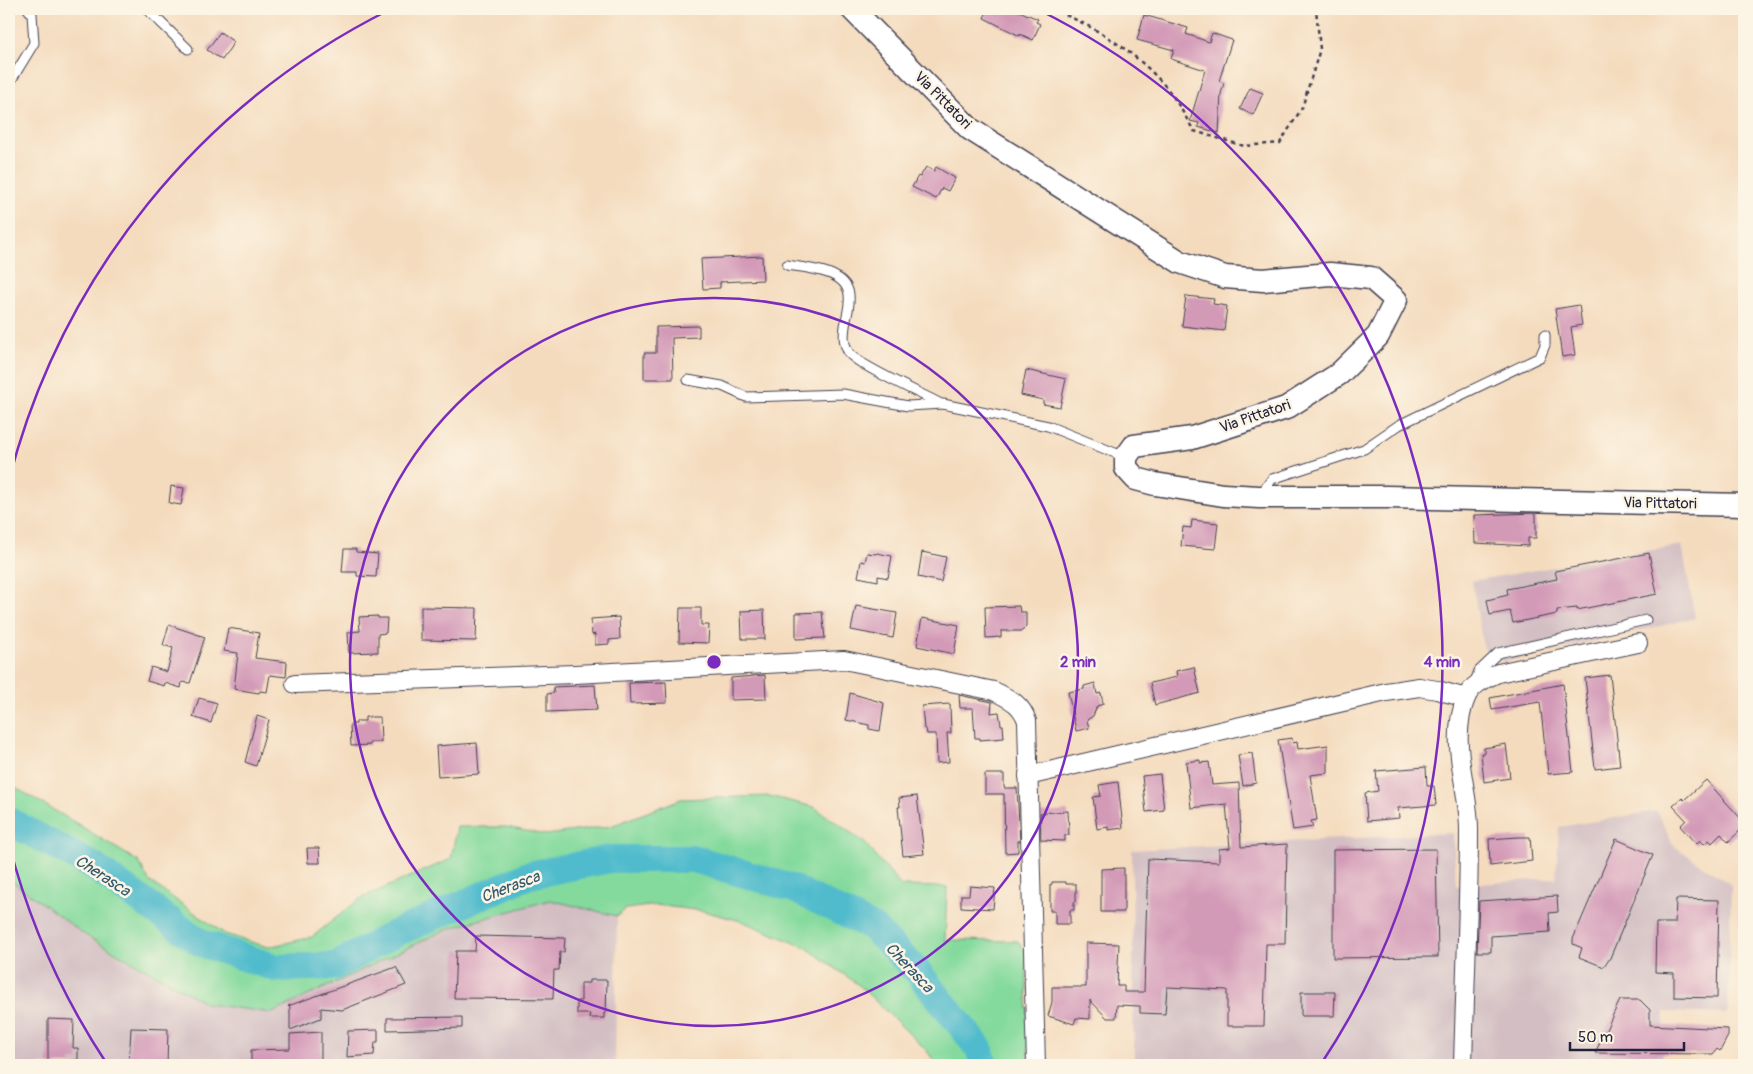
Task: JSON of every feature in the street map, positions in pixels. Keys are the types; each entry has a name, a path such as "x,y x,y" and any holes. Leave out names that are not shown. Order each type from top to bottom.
{"street":[{"name":"Via Pittatori","path":"852,9 970,129 1180,262 1224,277 1262,280 1330,274 1371,278 1396,300 1378,336 1339,374 1286,408 1192,438 1134,446 1126,457 1126,468 1136,479 1223,495 1258,497 1387,497 1744,505"},
{"path":"1463,1065 1469,827 1458,745 1459,729 1469,693 1484,679 1498,673 1638,643"},
{"path":"294,684 575,674 844,660 994,691 1012,700 1023,710 1027,720 1036,1065"},
{"path":"1028,776 1386,692 1419,687 1469,693"}],"lane":[{"path":"9,84 34,42 32,14 28,9"},
{"path":"147,9 188,49"},
{"path":"787,266 817,269 839,278 849,292 848,311 843,337 850,354 866,366 942,404 1048,426 1126,457"},
{"path":"1258,497 1272,479 1364,449 1399,425 1540,356 1545,345 1545,335"},
{"path":"688,380 722,386 746,397 843,394 908,406 942,404"},
{"path":"1469,693 1479,671 1498,653 1646,620"}],"path":[{"path":"1051,9 1071,16 1124,48 1165,86 1194,131 1244,146 1280,143 1302,108 1320,49 1316,9"}],"shaded area":[{"path":"1682,545 1695,618 1503,662 1483,647 1472,581"},
{"path":"1657,811 1673,845 1731,885 1728,1014 1665,1012 1662,1065 1134,1065 1132,850 1453,833 1456,886 1556,878 1559,827"},
{"path":"9,879 85,936 207,1004 272,1013 448,928 550,900 588,907 617,916 615,1065 9,1065"}],"green space":[{"path":"9,784 139,862 149,881 225,934 268,947 312,937 361,898 451,859 457,827 506,827 546,835 611,826 681,799 769,796 814,807 864,842 901,886 947,887 945,940 1018,941 1026,951 1029,1065 931,1065 934,1061 927,1051 860,986 807,948 741,921 703,911 656,905 626,909 617,916 550,900 447,929 272,1013 207,1004 85,935 9,879"}],"building":[{"path":"988,9 1014,9 1038,19 1036,22 1040,24 1033,40 1020,34 1020,36 984,18"},
{"path":"1144,15 1188,28 1186,34 1209,42 1212,33 1232,40 1219,81 1224,83 1221,94 1219,133 1198,127 1199,123 1190,121 1205,70 1171,59 1174,50 1137,40"},
{"path":"220,32 234,42 222,60 207,50"},
{"path":"1250,88 1263,93 1253,115 1240,109"},
{"path":"926,167 934,171 936,167 955,178 948,191 942,188 936,199 912,187"},
{"path":"762,256 763,280 720,282 720,288 703,289 701,259"},
{"path":"1186,296 1214,299 1213,304 1227,306 1224,331 1182,326"},
{"path":"1579,305 1582,325 1571,327 1575,355 1562,357 1555,309"},
{"path":"699,326 699,337 672,338 673,379 644,379 644,353 656,353 656,327"},
{"path":"1026,370 1066,379 1060,407 1043,404 1043,400 1021,395"},
{"path":"171,486 184,488 181,505 169,503"},
{"path":"1536,513 1536,538 1528,538 1528,546 1475,543 1474,515"},
{"path":"1192,520 1218,523 1215,549 1181,546 1183,527 1191,528"},
{"path":"344,549 356,549 356,552 378,554 376,577 357,576 357,572 342,572"},
{"path":"922,552 946,557 941,582 918,577"},
{"path":"867,553 892,556 888,578 878,576 878,581 858,577 861,561 865,562"},
{"path":"1649,553 1657,594 1577,610 1577,608 1557,610 1557,614 1513,623 1510,611 1490,615 1487,600 1508,595 1507,589 1557,579 1555,571"},
{"path":"856,606 897,613 893,638 851,630"},
{"path":"1019,606 1020,612 1026,612 1026,627 1022,631 1001,631 1001,637 986,638 985,607"},
{"path":"421,607 477,608 476,641 421,640"},
{"path":"680,608 701,608 701,625 709,625 708,643 679,642"},
{"path":"764,610 765,639 742,639 741,611"},
{"path":"822,612 825,638 796,639 796,613"},
{"path":"378,616 378,618 387,618 386,633 378,634 378,652 349,653 348,632 360,631 359,617"},
{"path":"619,617 620,639 609,640 609,644 595,645 595,634 592,635 591,619"},
{"path":"922,618 959,625 954,654 917,646"},
{"path":"169,625 205,637 190,683 182,682 181,688 165,683 164,686 147,681 151,667 167,672 173,648 163,645"},
{"path":"228,628 259,633 255,658 287,662 286,677 270,675 267,692 260,691 259,693 234,689 238,653 224,651"},
{"path":"1194,667 1200,693 1155,705 1150,683 1177,677 1176,671"},
{"path":"765,675 766,699 731,700 731,678"},
{"path":"1610,675 1620,766 1595,769 1585,678"},
{"path":"666,682 667,703 630,704 629,683"},
{"path":"1095,683 1097,694 1101,693 1103,704 1097,706 1093,716 1087,720 1089,728 1076,731 1068,692 1084,689 1084,686"},
{"path":"1563,684 1573,772 1548,774 1540,702 1492,710 1490,698"},
{"path":"595,685 597,710 547,712 547,694 554,693 553,687"},
{"path":"850,693 884,703 880,731 869,729 869,725 846,720"},
{"path":"959,695 992,702 991,713 999,712 1004,738 980,740 980,738 975,738 973,708 960,708"},
{"path":"199,698 217,703 211,723 193,717"},
{"path":"950,704 951,733 947,733 949,762 937,763 936,734 927,734 926,729 924,729 922,706"},
{"path":"257,716 269,720 256,766 245,762"},
{"path":"365,717 380,717 381,742 370,742 370,745 351,746 350,724 356,724 356,721 365,721"},
{"path":"1292,738 1293,743 1297,742 1298,749 1328,745 1328,773 1310,775 1317,820 1311,821 1313,827 1293,830 1278,740"},
{"path":"477,743 479,774 438,777 436,746"},
{"path":"1506,744 1510,778 1484,782 1481,753 1484,753 1484,748"},
{"path":"1252,753 1256,783 1243,786 1238,755"},
{"path":"1200,760 1200,763 1209,762 1212,785 1239,783 1241,847 1287,844 1285,944 1266,944 1264,1026 1227,1026 1227,990 1167,987 1165,1014 1140,1013 1140,1006 1117,1005 1116,1018 1107,1018 1090,1000 1090,1019 1076,1018 1074,1024 1048,1016 1052,1002 1052,987 1086,987 1086,943 1119,944 1117,986 1124,986 1124,992 1144,992 1148,859 1219,862 1219,849 1230,848 1226,804 1191,808 1186,762"},
{"path":"1426,767 1427,786 1434,786 1436,805 1398,808 1399,818 1367,821 1365,793 1378,791 1376,771"},
{"path":"985,774 1004,774 1004,788 1017,788 1020,841 1018,841 1018,852 1005,853 1004,794 985,794"},
{"path":"1160,774 1164,810 1146,812 1142,776"},
{"path":"1706,780 1744,822 1744,827 1728,842 1721,834 1712,843 1709,840 1704,844 1700,840 1696,844 1680,826 1686,820 1673,806 1682,798 1684,800"},
{"path":"1118,782 1123,828 1108,830 1108,827 1097,829 1093,797 1101,796 1099,785"},
{"path":"917,796 924,854 903,856 898,807 900,807 899,798"},
{"path":"1068,811 1069,835 1065,835 1065,841 1041,840 1040,813"},
{"path":"1530,837 1532,861 1490,866 1489,839"},
{"path":"1616,839 1653,855 1610,958 1604,967 1579,957 1582,948 1573,944 1573,939"},
{"path":"307,848 319,848 320,863 308,863"},
{"path":"1436,849 1438,957 1333,958 1333,850"},
{"path":"1124,868 1124,912 1101,912 1101,869"},
{"path":"1052,882 1076,884 1076,902 1074,902 1074,910 1070,910 1070,924 1055,924 1055,911 1050,911 1050,885"},
{"path":"970,886 995,888 993,909 961,907 961,895 969,895"},
{"path":"1557,896 1558,912 1549,913 1550,932 1491,936 1491,952 1477,952 1479,901"},
{"path":"1676,899 1719,900 1717,998 1674,997 1674,973 1655,972 1656,923 1675,923"},
{"path":"476,936 565,938 564,952 560,952 559,970 554,970 553,999 454,998 456,951 475,951"},
{"path":"396,967 406,985 342,1010 321,1008 321,1018 290,1030 290,1007 288,1006"},
{"path":"589,980 607,980 606,1013 604,1013 604,1018 589,1018 590,1014 577,1014 577,1001 581,1001 581,983 589,983"},
{"path":"1301,992 1335,992 1334,1016 1301,1016"},
{"path":"1620,1000 1640,1000 1650,1010 1650,1025 1728,1029 1728,1036 1720,1051 1717,1049 1713,1054 1595,1053"},
{"path":"462,1017 462,1028 387,1030 387,1018"},
{"path":"48,1019 74,1020 73,1048 78,1048 78,1060 71,1060 71,1065 48,1065"},
{"path":"131,1028 168,1029 167,1065 129,1065"},
{"path":"378,1030 378,1042 375,1042 374,1055 347,1057 348,1031"},
{"path":"321,1032 321,1065 251,1065 251,1050 290,1049 290,1034"}],"waterway":[{"name":"Cherasca","path":"9,821 93,866 201,943 276,968 335,966 398,932 529,875 610,859 694,859 792,888 872,927 917,971 979,1048 984,1065"}]}
